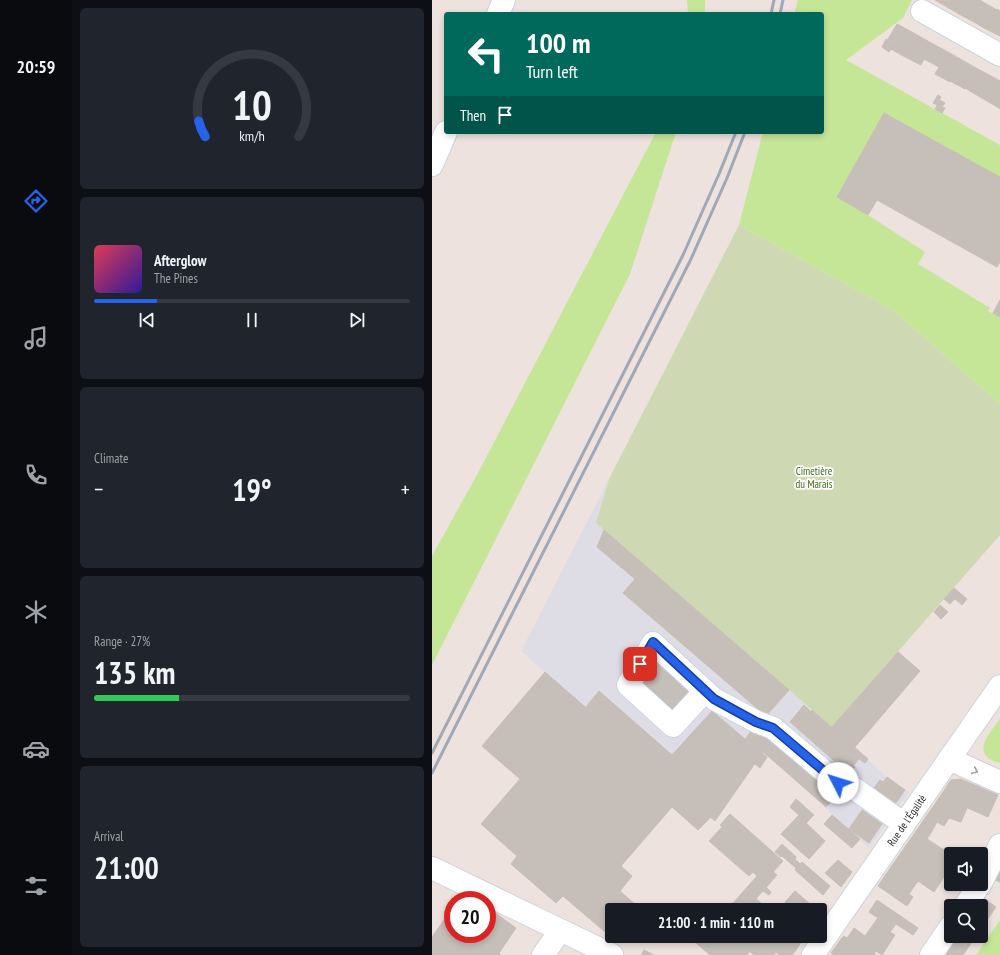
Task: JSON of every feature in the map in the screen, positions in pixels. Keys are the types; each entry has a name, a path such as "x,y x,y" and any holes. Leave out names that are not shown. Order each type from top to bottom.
{"street":[{"path":"499,12 504,0"},
{"path":"922,11 1000,55"},
{"path":"432,165 445,134"},
{"name":"Rue de l'Égalité","path":"813,955 1000,686"},
{"path":"705,691 714,699 756,722 773,728 838,783 855,789 904,824"},
{"path":"949,759 1000,782"},
{"path":"988,869 1000,845"},
{"path":"432,868 612,955"},
{"path":"543,955 560,931"},
{"path":"931,955 944,936"}],"shaded area":[{"path":"609,479 596,523 832,727 887,777 909,792 869,848 832,815 826,807 763,752 715,821 521,651"}],"green space":[{"path":"687,0 705,0 705,12 688,12"},
{"path":"798,0 912,0 903,18 846,60 1000,145 1000,177 884,113 837,197 925,252 918,264 990,308 988,311 1000,317 1000,404 894,311 739,225 762,134 824,134 824,12 795,12"},
{"path":"655,134 675,134 630,274 432,665 432,556 478,473"},
{"name":"Cimetière du Marais","path":"739,225 894,311 1000,404 1000,535 832,727 596,523 609,479"},
{"path":"1000,719 1000,763 988,758 984,754 983,749 986,738"},
{"path":"1000,920 1000,955 976,955 984,943 988,943 988,938"}],"building":[{"path":"935,0 967,0 959,14"},
{"path":"967,0 980,7 972,21 959,14"},
{"path":"968,0 980,0 983,2 980,7"},
{"path":"983,2 997,10 994,15 980,7"},
{"path":"980,7 994,15 986,29 972,21"},
{"path":"997,9 1000,11 1000,36 986,29"},
{"path":"897,24 919,36 910,52 888,39"},
{"path":"919,36 933,44 924,59 910,52"},
{"path":"886,39 910,52 907,58 891,49 889,52 882,47"},
{"path":"933,44 948,52 939,67 924,59"},
{"path":"910,52 924,59 921,65 907,58"},
{"path":"948,52 962,60 950,82 935,74"},
{"path":"962,60 976,68 965,89 950,81"},
{"path":"976,68 991,76 983,92 968,83"},
{"path":"991,76 1000,81 1000,94 997,100 983,92"},
{"path":"968,83 983,92 980,97 965,88"},
{"path":"983,92 997,100 994,105 980,97"},
{"path":"1000,94 1000,109 994,105"},
{"path":"938,95 941,97 937,105 933,103"},
{"path":"940,100 945,103 942,107 945,108 942,113 935,109"},
{"path":"884,113 1000,177 1000,262 997,267 877,200 868,215 837,197"},
{"path":"1000,300 1000,317 993,313"},
{"path":"604,530 789,690 766,716 623,593 635,579 597,547"},
{"path":"954,588 960,593 950,604 944,599"},
{"path":"960,593 967,599 962,605 955,599"},
{"path":"940,605 948,612 941,619 934,612"},
{"path":"898,652 920,671 855,747 832,727"},
{"path":"659,659 696,691 676,713 640,681"},
{"path":"545,672 701,808 689,822 672,807 621,866 632,876 620,891 634,903 605,903 605,932 563,896 556,903 511,864 517,856 481,824 520,779 482,746"},
{"path":"599,691 672,755 712,711 745,739 747,737 752,741 761,731 785,752 776,763 763,752 715,821 586,707"},
{"path":"804,705 811,712 812,710 868,759 865,763 859,759 849,774 797,728 802,723 795,716"},
{"path":"795,716 802,723 797,728 790,722"},
{"path":"755,725 761,731 752,741 747,737"},
{"path":"785,752 836,796 826,807 776,763"},
{"path":"762,753 767,757 760,768 755,764"},
{"path":"887,777 905,790 896,803 874,788 880,780 883,782"},
{"path":"961,779 998,795 988,817 961,805 957,808 941,795 951,780"},
{"path":"941,795 957,808 961,805 967,808 961,822 949,818 944,826 937,822 932,831 921,824"},
{"path":"796,799 814,815 806,823 825,841 809,859 781,834 799,815 790,807"},
{"path":"701,808 711,817 698,830 689,822"},
{"path":"862,810 882,824 869,843 849,829"},
{"path":"730,814 783,861 773,872 720,825"},
{"path":"832,815 860,839 852,848 824,824"},
{"path":"921,824 932,831 927,839 944,850 944,877 934,892 918,881 909,894 884,877"},
{"path":"722,827 777,875 752,903 733,903 757,876 753,872 749,876 709,841"},
{"path":"782,844 796,857 795,859 800,864 802,862 830,886 823,895 795,870 796,868 775,852"},
{"path":"838,860 852,872 841,887 825,873"},
{"path":"1000,864 1000,882 993,879"},
{"path":"884,877 913,897 907,906 878,886"},
{"path":"766,887 771,892 769,895 763,891"},
{"path":"795,891 809,903 786,903 785,902"},
{"path":"978,894 985,899 975,899"},
{"path":"756,899 761,903 752,903"},
{"path":"877,900 918,928 913,935 896,924 890,932 875,922 878,918 869,912"},
{"path":"988,901 996,907 988,919"},
{"path":"496,914 516,928 499,953 501,955 432,955 432,937 444,920 444,943 496,943"},
{"path":"875,922 895,935 882,955 850,934 854,928 865,936"},
{"path":"850,934 876,951 874,953 876,955 865,955 841,939 844,936 847,938"},
{"path":"841,939 858,950 855,953 839,942"},
{"path":"839,942 855,953 858,950 865,955 834,955 831,953"},
{"path":"696,943 740,943 750,951 747,955 710,955"},
{"path":"740,943 766,943 776,952 774,955 754,955"},
{"path":"766,943 788,943 796,950 792,955 779,955"},
{"path":"788,943 800,943 796,950"},
{"path":"945,943 971,943 963,955 936,955"},
{"path":"644,950 654,955 641,955"}],"railway":[{"path":"771,12 774,0"},
{"path":"780,12 783,0"},
{"path":"432,753 683,255 735,134"},
{"path":"432,773 691,259 727,178 744,134"}],"route":[{"path":"640,664 653,642 714,699 756,722 773,728 838,783"}]}
